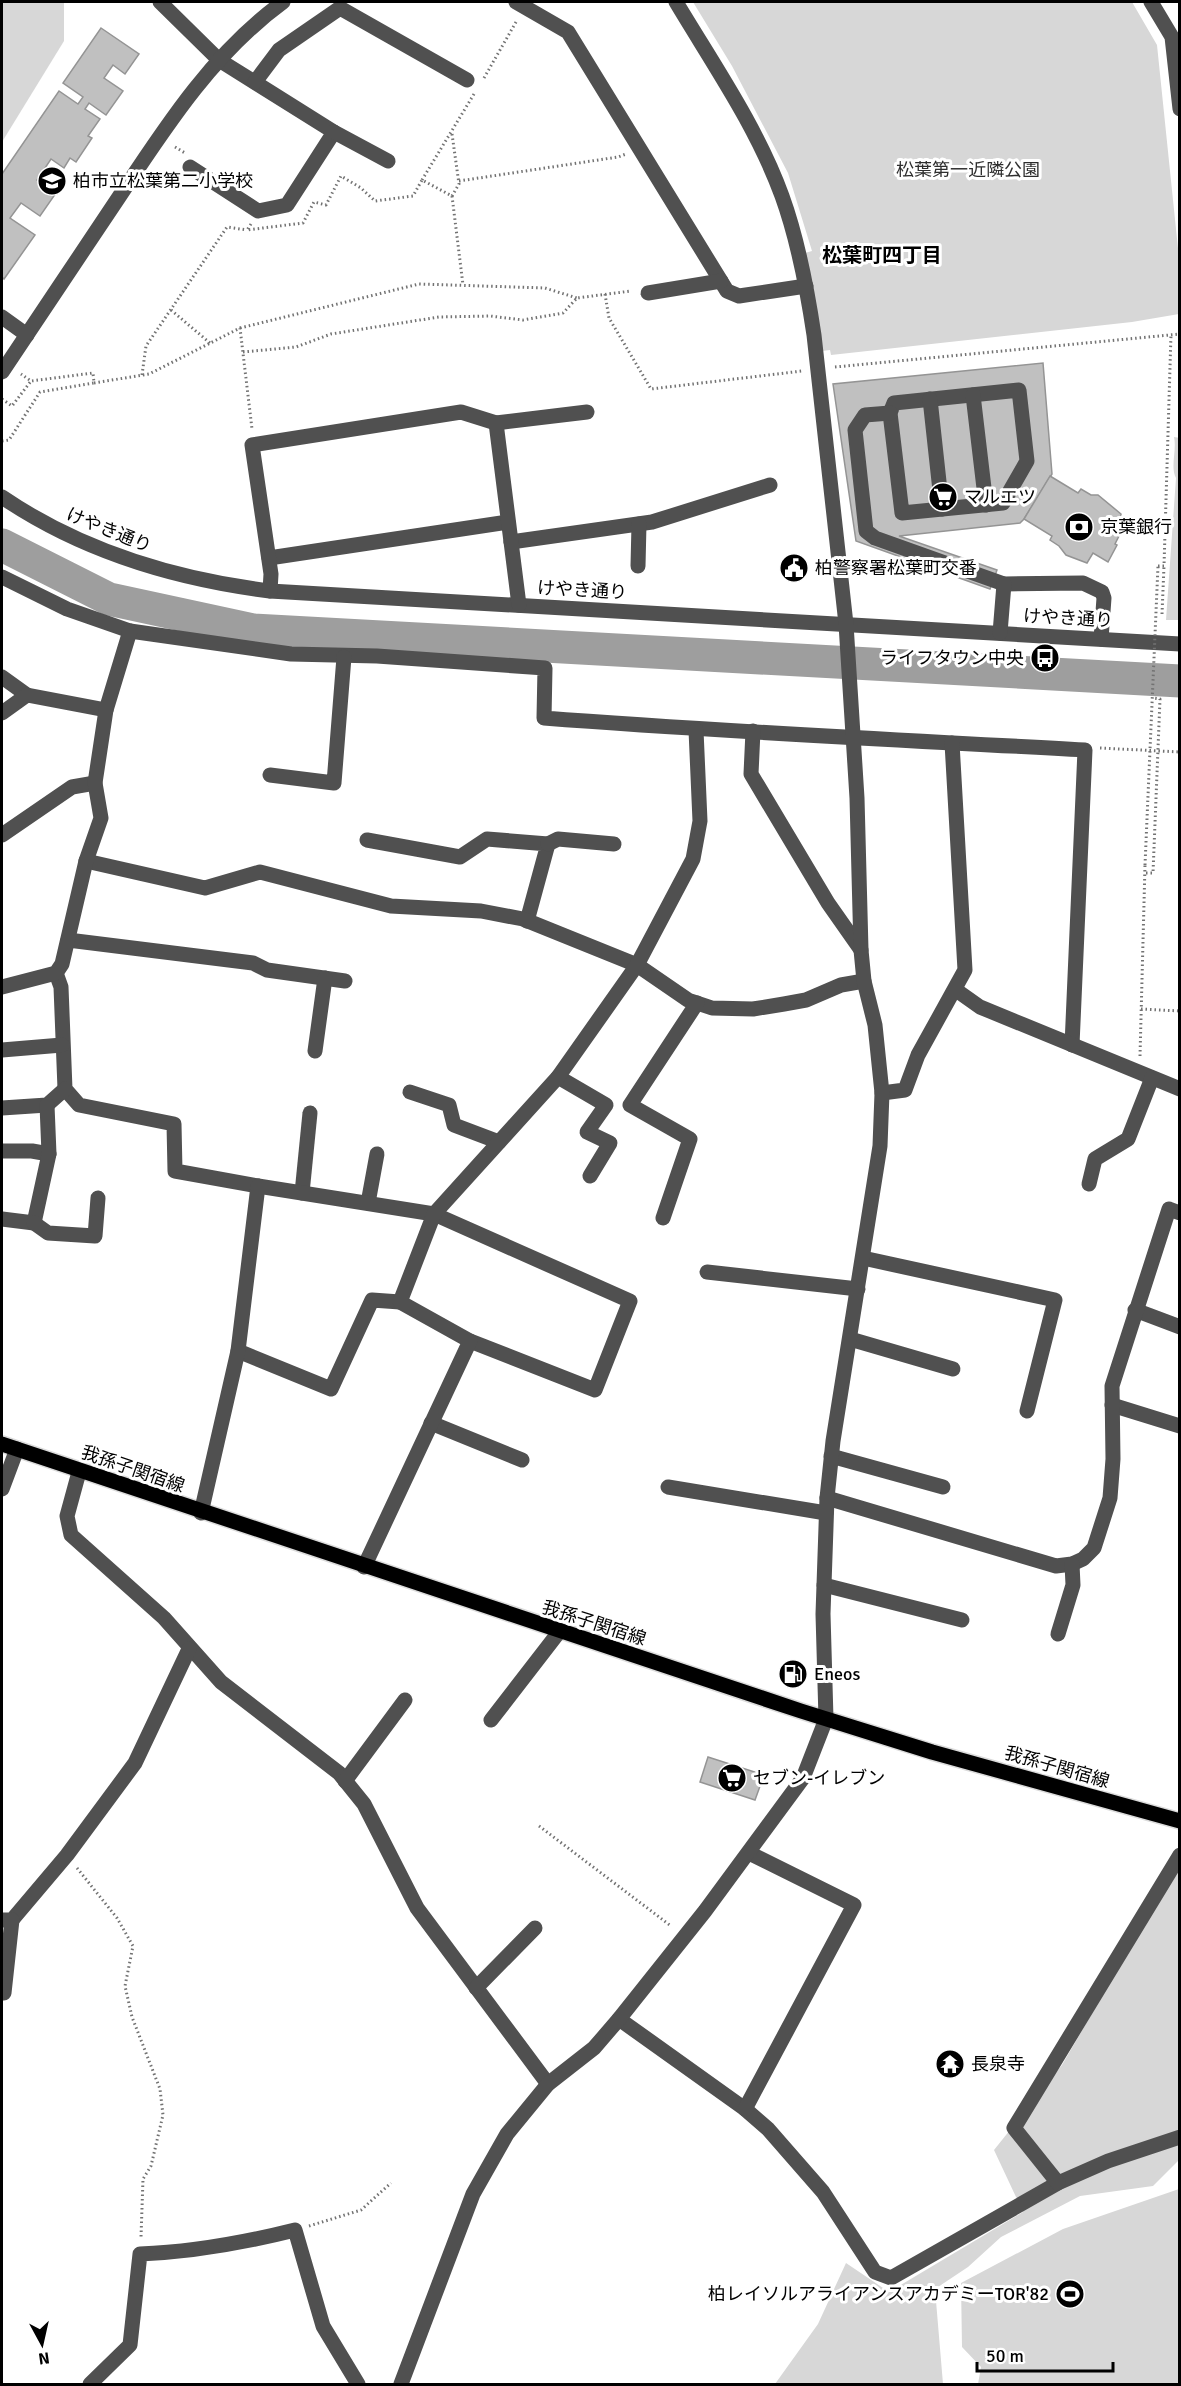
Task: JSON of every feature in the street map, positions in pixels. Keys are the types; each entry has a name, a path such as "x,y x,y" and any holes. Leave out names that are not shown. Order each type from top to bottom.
{"main road":[{"name":"我孫子関宿線","path":"2,1444 201,1513 826,1719 932,1752 1179,1821"}],"street":[{"path":"160,2 219,60 334,132 388,161"},
{"path":"2,372 171,119 219,60 266,14 283,2"},
{"path":"401,2385 473,2194 507,2133 548,2084 594,2048 620,2019 749,1853 803,1778 826,1719 824,1585 826,1506 831,1456 880,1146 882,1094 875,1025 864,981 861,950 857,798 846,624 818,369 806,286 782,194 739,106 676,2"},
{"path":"1151,2 1172,37 1179,109"},
{"path":"521,4 568,32 727,291 740,296 806,286"},
{"path":"255,82 279,50 340,8 472,84"},
{"path":"190,167 258,211 287,205 334,132"},
{"path":"648,293 721,281"},
{"path":"2,317 27,334"},
{"path":"1019,390 1027,461 1003,503 902,513 890,413 894,403 930,399 1019,390"},
{"path":"974,395 986,505"},
{"path":"930,399 942,509"},
{"path":"270,591 268,558 252,445 461,412 496,423 587,412"},
{"path":"890,413 865,415 855,430 866,531 875,538 1004,584 1083,583 1102,592 1104,598 1101,639"},
{"path":"496,423 519,605"},
{"path":"511,542 639,524 770,485"},
{"name":"けやき通り","path":"2,497 54,528 133,562 184,577 270,591 1179,644"},
{"path":"268,558 508,522"},
{"path":"638,566 639,524"},
{"path":"2,577 67,609 130,631 291,654 377,656 545,668 544,718 696,730 852,736 1085,750 1072,1046"},
{"path":"1000,633 1004,584"},
{"path":"2,987 56,973 62,964 86,861 100,818 95,783 106,710 130,631"},
{"path":"270,776 334,783 344,657"},
{"path":"2,677 27,695 106,710"},
{"path":"2,713 27,695"},
{"path":"400,1302 434,1214 558,1077 637,965 693,859 700,821 696,730"},
{"path":"753,731 751,774 828,903 861,950"},
{"path":"882,1094 905,1090 918,1055 956,990 965,970 952,743"},
{"path":"2,835 72,787 95,783"},
{"path":"367,840 460,857 487,839 548,844 558,839 614,844"},
{"path":"527,921 548,844"},
{"path":"86,861 205,888 260,872 391,906 481,911 527,921 637,965 688,1000 712,1008 753,1009 806,1000 841,985 864,981"},
{"path":"68,940 253,963 267,970 345,981"},
{"path":"56,973 61,987 64,1089 79,1105 174,1124 175,1171 434,1214 630,1301 595,1390 470,1341 400,1302 372,1300 331,1389 238,1351"},
{"path":"315,1051 325,978"},
{"path":"956,990 980,1006 1179,1089"},
{"path":"663,1218 690,1139 630,1105 697,1003"},
{"path":"2,1050 62,1045"},
{"path":"1089,1184 1095,1159 1128,1139 1145,1075"},
{"path":"558,1077 606,1105 587,1132 610,1143 590,1176"},
{"path":"2,1108 47,1105 64,1089"},
{"path":"410,1092 449,1105 454,1125 500,1142"},
{"path":"34,1223 49,1154 47,1105"},
{"path":"302,1192 310,1113"},
{"path":"2,1151 32,1150 49,1154"},
{"path":"368,1203 377,1154"},
{"path":"201,1513 238,1351 258,1186"},
{"path":"2,1219 34,1223 48,1233 95,1236 98,1198"},
{"path":"668,1487 826,1506 1056,1566 1072,1564 1083,1559 1094,1548 1110,1498 1113,1459 1112,1386 1169,1209 1179,1213"},
{"path":"863,1258 1055,1300 1026,1411"},
{"path":"707,1272 858,1289"},
{"path":"1135,1310 1179,1327"},
{"path":"850,1339 953,1370"},
{"path":"364,1567 470,1341"},
{"path":"1112,1405 1179,1426"},
{"path":"431,1423 522,1460"},
{"path":"2,1490 17,1449"},
{"path":"831,1456 943,1487"},
{"path":"79,1472 67,1516 71,1536 164,1618 189,1649 221,1682 322,1758 345,1780 364,1804 417,1908 548,2084"},
{"path":"1058,1634 1073,1585 1072,1564"},
{"path":"824,1585 962,1620"},
{"path":"491,1720 559,1632"},
{"path":"2,1993 4,1993 7,1920 67,1855 135,1763 189,1649"},
{"path":"345,1780 405,1700"},
{"path":"745,2109 854,1905 749,1853"},
{"path":"1058,2183 1014,2128 1179,1855"},
{"path":"476,1988 536,1928"},
{"path":"620,2019 745,2109 805,2169 875,2272 891,2278 1058,2183 1108,2161 1179,2136"},
{"path":"90,2385 130,2345 140,2254 188,2252 224,2247 295,2230 323,2326 358,2385"}],"path":[{"path":"483,79 521,4"},
{"path":"142,375 146,346 227,227 247,230 303,223 314,202 326,205 341,176 361,188 375,201 413,196 452,133 472,84"},
{"path":"452,133 459,181 452,196 463,285"},
{"path":"459,181 618,157 631,151"},
{"path":"422,180 452,196"},
{"path":"247,230 258,211"},
{"path":"2,441 9,440 40,392 142,375 240,328 419,284 545,288 577,297 638,290 648,293"},
{"path":"605,294 609,318 651,389 818,369 1179,333"},
{"path":"243,352 296,347 332,334 439,316 490,316 523,320 563,313 577,297"},
{"path":"171,310 210,343"},
{"path":"240,328 252,445"},
{"path":"1162,614 1171,334"},
{"path":"19,372 31,381 93,373 94,384"},
{"path":"2,399 12,406 31,381"},
{"path":"1145,1075 1141,1009 1146,866 1158,566 1164,566"},
{"path":"1146,873 1153,873 1158,751 1160,699 1153,698"},
{"path":"1085,750 1094,747 1179,752"},
{"path":"1141,1009 1179,1011"},
{"path":"539,1826 684,1936"},
{"path":"67,1855 117,1918 134,1947 125,1986 132,2017 160,2089 163,2115 151,2166 143,2180 140,2254"},
{"path":"295,2230 361,2210 391,2183"}],"green space":[{"path":"2,2 64,2 64,41 2,142"},
{"name":"松葉第一近隣公園","path":"693,2 1132,2 1157,45 1179,258 1179,314 1132,322 831,355 830,350 822,351 805,253 812,251 788,173 732,66"},
{"path":"1174,437 1180,438 1179,620 1166,620 1176,478 1174,474"},
{"path":"1179,1864 1179,2160 1153,2186 1080,2196 1001,2237 968,2267 935,2289 943,2384 775,2384 818,2324 846,2263 889,2292 1023,2212 994,2150 1062,2065"},
{"name":"柏レイソルアライアンスアカデミーTOR'82","path":"1179,2189 1179,2382 1176,2384 978,2384 981,2367 962,2347 961,2283 1063,2229"}],"building":[{"path":"101,28 139,54 125,74 113,65 104,78 123,91 106,115 89,103 85,109 100,119 88,136 92,138 76,162 70,158 64,168 51,159 37,180 56,193 40,216 21,203 10,218 35,235 4,279 2,277 2,174 59,91 78,104 83,97 63,83"},
{"name":"マルエツ","path":"1043,363 1052,474 1024,519 1020,523 899,536 997,570 990,589 856,541 833,384"},
{"name":"京葉銀行","path":"1050,476 1078,493 1081,489 1091,495 1098,495 1121,514 1120,534 1108,562 1093,553 1087,563 1066,555 1050,540 1052,536 1024,519"},
{"name":"セブン-イレブン","path":"708,1757 764,1775 755,1800 700,1782"}],"waterway":[{"path":"2,545 109,599 253,630 1180,681"}],"place":[{"name":"柏市立松葉第二小学校","path":"52,181"},
{"name":"マルエツ","path":"943,497"},
{"name":"京葉銀行","path":"1079,527"},
{"name":"柏警察署松葉町交番","path":"794,568"},
{"name":"ライフタウン中央","path":"1045,658"},
{"name":"Eneos","path":"793,1674"},
{"name":"セブン-イレブン","path":"732,1778"},
{"name":"長泉寺","path":"950,2064"},
{"name":"柏レイソルアライアンスアカデミーTOR'82","path":"1070,2294"}],"district":[{"name":"松葉町四丁目","path":"882,255"}]}
